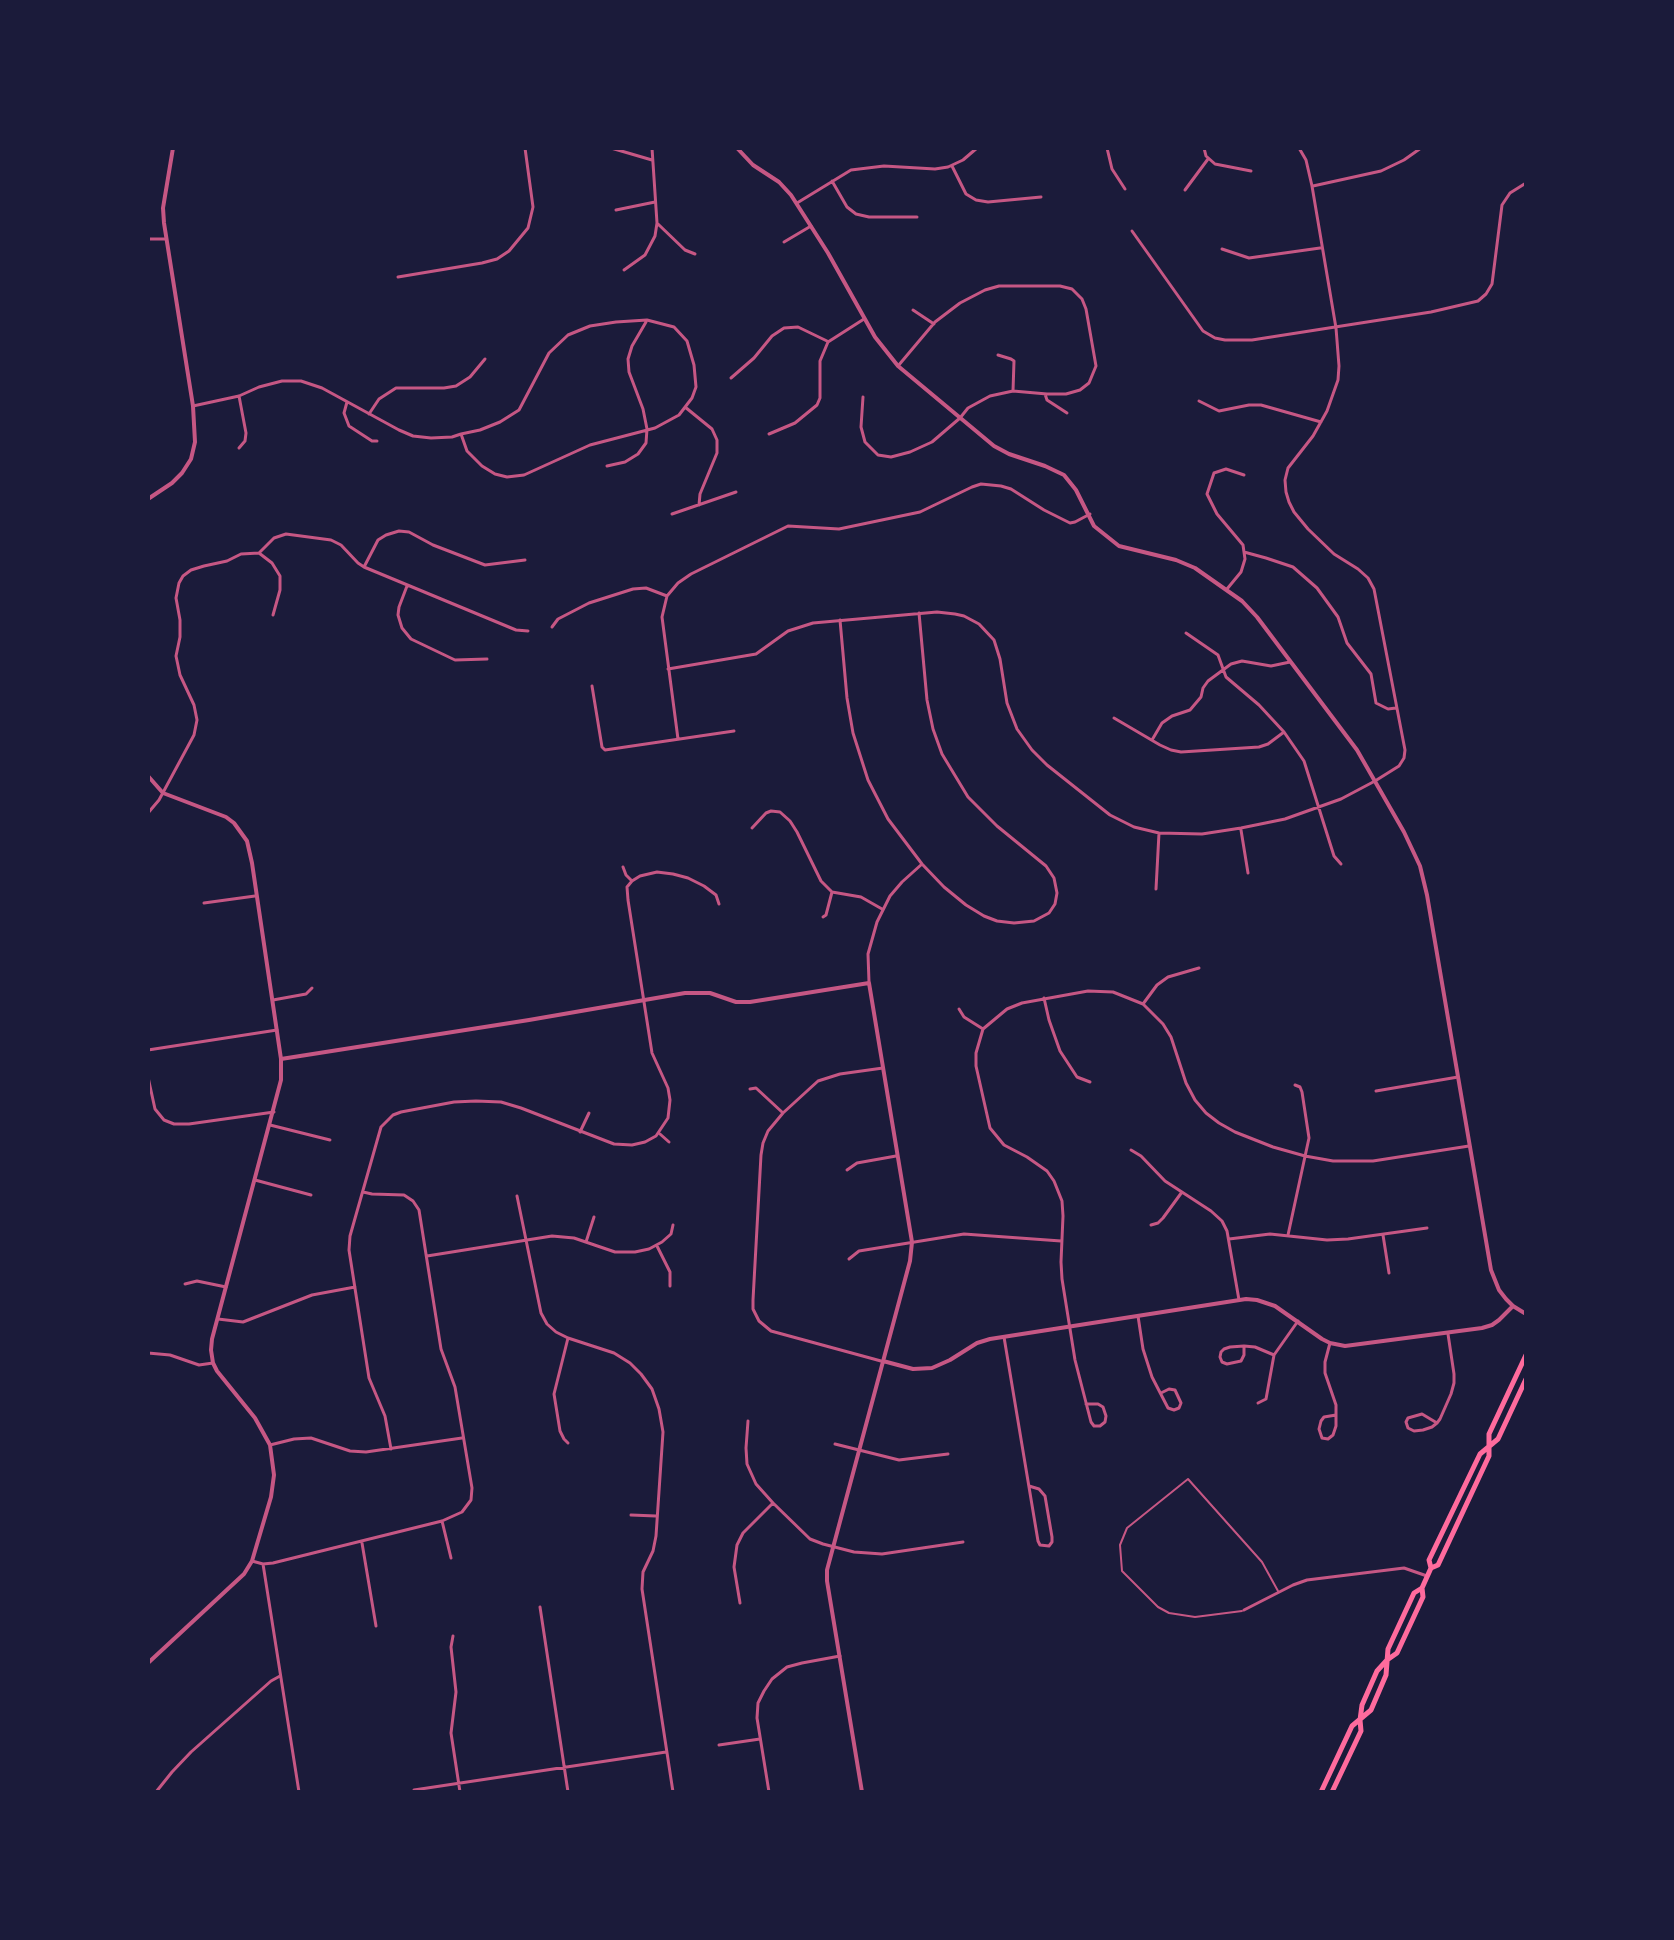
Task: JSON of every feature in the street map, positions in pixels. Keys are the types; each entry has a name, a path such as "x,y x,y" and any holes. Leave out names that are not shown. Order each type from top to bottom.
{"main road":[{"path":"1332,1792 1361,1731 1362,1705 1377,1671 1397,1653 1423,1597 1422,1588 1427,1576 1431,1568 1438,1565 1489,1456 1489,1434 1526,1355"},
{"path":"1431,1568 1429,1560 1480,1454 1498,1439 1526,1379"},
{"path":"1457,1503 1462,1515"},
{"path":"1321,1792 1352,1726 1371,1710 1386,1675 1388,1649 1414,1593 1422,1588"}],"street":[{"path":"148,499 177,479 187,467 195,442 193,406 165,239 163,208 173,148"},
{"path":"398,277 482,263 497,259 509,251 528,228 533,207 525,148"},
{"path":"611,148 652,160"},
{"path":"624,270 639,261 655,236 657,223 652,148"},
{"path":"737,148 753,165 779,182 797,203 875,337 898,366 994,446 1064,475 1076,490 1094,526 1119,546 1176,560 1195,568 1242,601 1357,750 1413,850 1424,879 1491,1270 1499,1290 1513,1306 1526,1314"},
{"path":"797,203 851,170 884,166 935,169 952,166 977,148"},
{"path":"1107,148 1112,169 1125,189"},
{"path":"1204,148 1208,159 1216,164 1251,171"},
{"path":"668,669 753,655 801,626 919,613 955,614 984,628 994,640 1011,715 1032,750 1110,815 1134,827 1159,833 1202,834 1285,819 1320,807 1399,766 1405,750 1374,589 1368,578 1334,554 1294,512 1285,480 1288,468 1321,422 1333,397 1339,373 1336,328 1312,186 1306,160 1299,148"},
{"path":"1312,186 1381,171 1421,148"},
{"path":"1185,190 1208,159"},
{"path":"952,166 966,194 976,200 988,202 1041,197"},
{"path":"832,181 847,207 856,214 917,217"},
{"path":"1132,231 1199,326 1208,334 1225,340 1244,341 1463,306 1483,298 1493,278 1502,205 1510,193 1526,183"},
{"path":"616,210 655,202"},
{"path":"657,223 685,250 695,254"},
{"path":"784,242 811,226"},
{"path":"148,239 165,239"},
{"path":"1222,249 1249,258 1322,248"},
{"path":"863,397 863,437 878,455 891,457 932,442 968,408 990,396 1013,391 1066,394 1080,390 1089,383 1096,366 1086,309 1082,299 1072,289 1060,286 999,286 960,303 934,324 898,366"},
{"path":"913,310 934,324"},
{"path":"769,434 795,423 817,405 820,398 819,366 828,342 864,319"},
{"path":"193,406 239,396 282,381 301,381 322,388 413,436 431,438 480,430 519,410 549,353 568,335 590,326 647,320 674,327 687,341 696,387 679,415 667,422 590,445 524,475 507,477 482,466 467,451 461,434"},
{"path":"607,466 625,462 638,454 646,443 643,409 629,372 628,359 647,320"},
{"path":"731,378 754,358 772,336 784,328 798,327 828,342"},
{"path":"998,355 1013,360 1013,391"},
{"path":"369,414 379,399 396,388 456,386 470,377 485,359"},
{"path":"1045,394 1047,400 1067,413"},
{"path":"239,396 246,433 245,441 239,448"},
{"path":"1199,401 1219,411 1261,405 1321,422"},
{"path":"347,402 344,413 349,426 377,441"},
{"path":"685,407 712,429 717,440 717,453 700,494 699,505"},
{"path":"1227,589 1241,572 1245,559 1243,545 1217,514 1207,494 1214,473 1226,469 1244,475"},
{"path":"678,739 662,625 663,606 678,583 691,574 785,528 839,529 920,512 977,485 1011,489 1070,523 1090,514"},
{"path":"672,514 736,492"},
{"path":"364,567 378,540 399,531 409,532 485,565 525,560"},
{"path":"259,553 269,541 281,535 328,539 341,545 364,567 516,630 528,631"},
{"path":"1244,552 1293,567 1317,588 1338,617 1347,643 1371,674 1376,703 1388,709 1396,708"},
{"path":"148,813 159,800 194,735 197,720 176,656 180,620 176,598 183,576 191,570 227,561 241,554 259,553 272,563 280,576 280,590 273,615"},
{"path":"407,586 398,615 402,628 411,639 455,660 487,659"},
{"path":"552,627 558,619 589,603 633,589 646,588 667,596"},
{"path":"840,620 848,711 860,758 884,812 922,864 966,905 991,919 1014,923 1039,919 1049,913 1055,904 1057,893 1052,873 983,813 960,786 942,754 927,700 919,613"},
{"path":"1186,633 1218,655 1226,677 1259,705 1284,732 1304,761 1335,858 1341,864"},
{"path":"1152,740 1162,723 1190,710 1201,697 1208,681 1231,664 1242,661 1271,666 1290,662"},
{"path":"592,686 599,744 606,750 734,731"},
{"path":"1114,718 1171,750 1181,752 1259,747 1284,732"},
{"path":"148,776 172,798 214,812 234,823 247,841 281,1059 281,1080 274,1112 212,1339 213,1363 255,1418 270,1445 274,1485 252,1561 244,1574 148,1663"},
{"path":"752,828 768,812 785,815 821,881 832,892 865,898 882,909"},
{"path":"1241,828 1248,873"},
{"path":"1156,889 1159,833"},
{"path":"862,1792 827,1570 910,1261 912,1242 869,983 868,954 882,909 895,889 922,864"},
{"path":"623,867 632,881"},
{"path":"391,1449 385,1416 369,1378 349,1255 349,1240 378,1133 386,1120 401,1112 465,1101 501,1102 608,1143 626,1146 645,1142 659,1133 668,1118 669,1094 652,1053 627,887 640,876 657,872 681,876 710,890 719,904"},
{"path":"823,917 832,892"},
{"path":"204,903 257,895"},
{"path":"1143,1004 1157,985 1168,977 1199,968"},
{"path":"281,1059 698,992 736,1002 750,1002 869,983"},
{"path":"273,1000 306,994 312,988"},
{"path":"1086,1404 1103,1407 1105,1422 1094,1426 1091,1422 1086,1404 1075,1360 1061,1270 1063,1208 1054,1181 1039,1164 1004,1145 990,1128 976,1066 978,1042 983,1029 1007,1009 1044,998 1100,990 1117,993 1143,1004 1171,1037 1186,1083 1206,1113 1235,1132 1273,1147 1333,1161 1373,1161 1469,1146"},
{"path":"1044,998 1054,1037 1063,1057 1080,1079 1090,1082"},
{"path":"959,1009 964,1017 983,1029"},
{"path":"148,1050 277,1030"},
{"path":"883,1068 825,1078 807,1089 768,1131 761,1149 753,1300 755,1315 771,1331 913,1369 932,1368 977,1343 1004,1336 1246,1299 1267,1302 1330,1343 1345,1346 1448,1334 1492,1325 1513,1306"},
{"path":"148,1077 155,1109 164,1120 174,1124 274,1112"},
{"path":"1376,1091 1458,1077"},
{"path":"1288,1235 1308,1130 1302,1092 1295,1085"},
{"path":"750,1089 756,1088 783,1113"},
{"path":"580,1132 589,1113"},
{"path":"270,1125 330,1140"},
{"path":"659,1133 669,1142"},
{"path":"1131,1150 1165,1181 1219,1217 1229,1239 1239,1300"},
{"path":"847,1170 857,1163 898,1156"},
{"path":"255,1180 311,1195"},
{"path":"407,1197 411,1190"},
{"path":"252,1561 273,1563 442,1521 462,1512 471,1500 472,1488 454,1381 441,1349 419,1210 413,1201 399,1194 363,1191"},
{"path":"1151,1225 1163,1218 1182,1192"},
{"path":"517,1196 543,1318 556,1332 568,1338 624,1358 652,1389 659,1409 663,1432 657,1516 654,1546 643,1572 642,1589 673,1792"},
{"path":"586,1242 594,1217"},
{"path":"427,1256 552,1236 568,1237 607,1250 635,1252 657,1246 670,1235 673,1225"},
{"path":"1229,1239 1270,1234 1327,1240 1427,1228"},
{"path":"849,1259 859,1251 970,1234 1061,1241"},
{"path":"1383,1235 1389,1273"},
{"path":"657,1246 670,1272 670,1286"},
{"path":"185,1284 197,1281 226,1287"},
{"path":"218,1319 243,1322 312,1295 355,1287"},
{"path":"1138,1316 1147,1363 1161,1393 1168,1408 1179,1408 1181,1403 1175,1390 1161,1393"},
{"path":"1258,1403 1266,1399 1274,1355 1298,1321"},
{"path":"1437,1423 1422,1414 1408,1418 1406,1422 1408,1428 1414,1431 1432,1427 1437,1423 1440,1419 1454,1383 1448,1334"},
{"path":"1004,1336 1038,1541 1040,1545 1049,1546 1052,1537 1045,1496 1039,1489 1029,1486"},
{"path":"568,1338 554,1394 560,1431 568,1443"},
{"path":"1330,1343 1325,1373 1336,1405 1336,1415 1336,1426 1333,1435 1328,1439 1322,1438 1319,1429 1321,1421 1324,1417 1336,1415"},
{"path":"1244,1346 1241,1361 1222,1362 1220,1357 1224,1349 1244,1346 1274,1355"},
{"path":"148,1353 170,1355 199,1365 213,1363"},
{"path":"748,1421 746,1448 749,1471 756,1484 806,1536 816,1542 867,1554 963,1542"},
{"path":"270,1445 304,1437 358,1452 463,1437"},
{"path":"835,1444 899,1460 948,1454"},
{"path":"740,1603 734,1567 737,1545 743,1533 773,1503"},
{"path":"468,1505 475,1510"},
{"path":"631,1515 657,1516"},
{"path":"442,1521 451,1558"},
{"path":"362,1541 376,1626"},
{"path":"263,1564 299,1792"},
{"path":"1244,1610 1307,1580 1404,1568 1427,1576"},
{"path":"540,1607 568,1792"},
{"path":"453,1636 451,1647 456,1692 451,1733 460,1792"},
{"path":"769,1792 757,1718 758,1703 764,1691 772,1679 792,1665 840,1656"},
{"path":"156,1792 191,1752 280,1676"},
{"path":"719,1745 760,1739"},
{"path":"414,1790 666,1752"}],"lane":[{"path":"1244,1610 1189,1617 1161,1609 1122,1571 1120,1545 1125,1531 1188,1479 1264,1564 1279,1592"}]}
